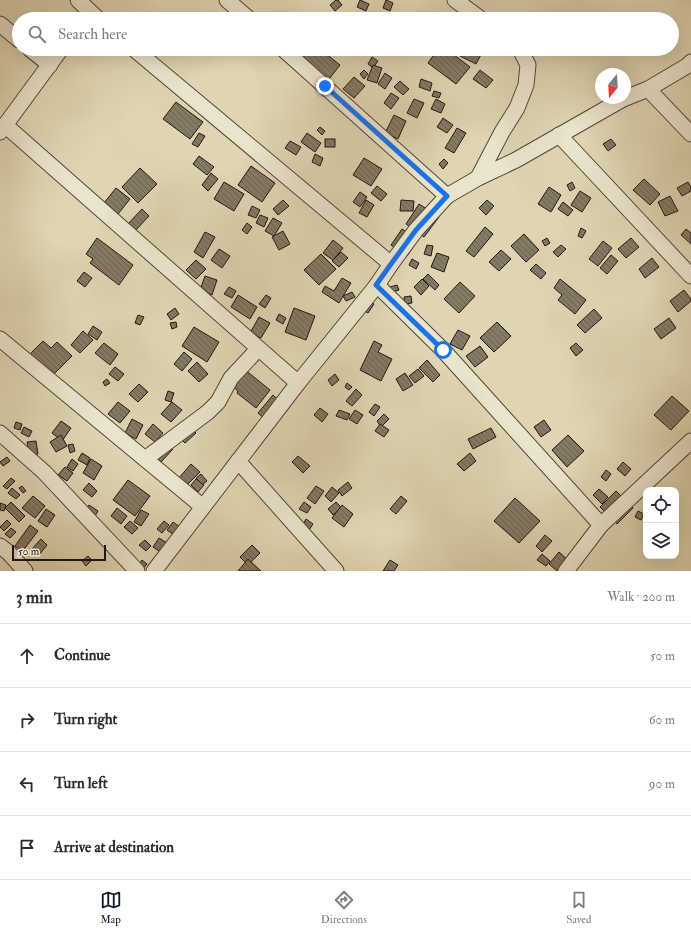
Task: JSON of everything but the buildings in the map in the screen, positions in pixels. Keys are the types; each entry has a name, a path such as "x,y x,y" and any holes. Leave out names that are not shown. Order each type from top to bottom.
{"street":[{"path":"78,0 92,12"},
{"path":"227,0 241,12"},
{"path":"455,0 471,12"},
{"path":"0,24 12,34"},
{"path":"39,56 50,65"},
{"path":"56,56 3,129 298,383"},
{"path":"142,56 391,264"},
{"path":"291,56 447,196"},
{"path":"478,178 502,132 517,108 526,85 528,65 524,56"},
{"path":"154,571 298,383 376,285 416,230 447,196 478,178 516,160 623,99 648,89 687,66 691,62"},
{"path":"648,89 691,134"},
{"path":"559,135 691,276"},
{"path":"376,285 443,350 602,525"},
{"path":"0,339 145,458 202,507"},
{"path":"145,458 208,412 218,402 231,378 258,349"},
{"path":"0,432 44,472 137,571"},
{"path":"566,571 602,525 691,441"},
{"path":"238,461 336,571"},
{"path":"0,546 9,553 25,571"}],"route":[{"path":"325,86 447,196 416,230 376,285 443,350"}]}
